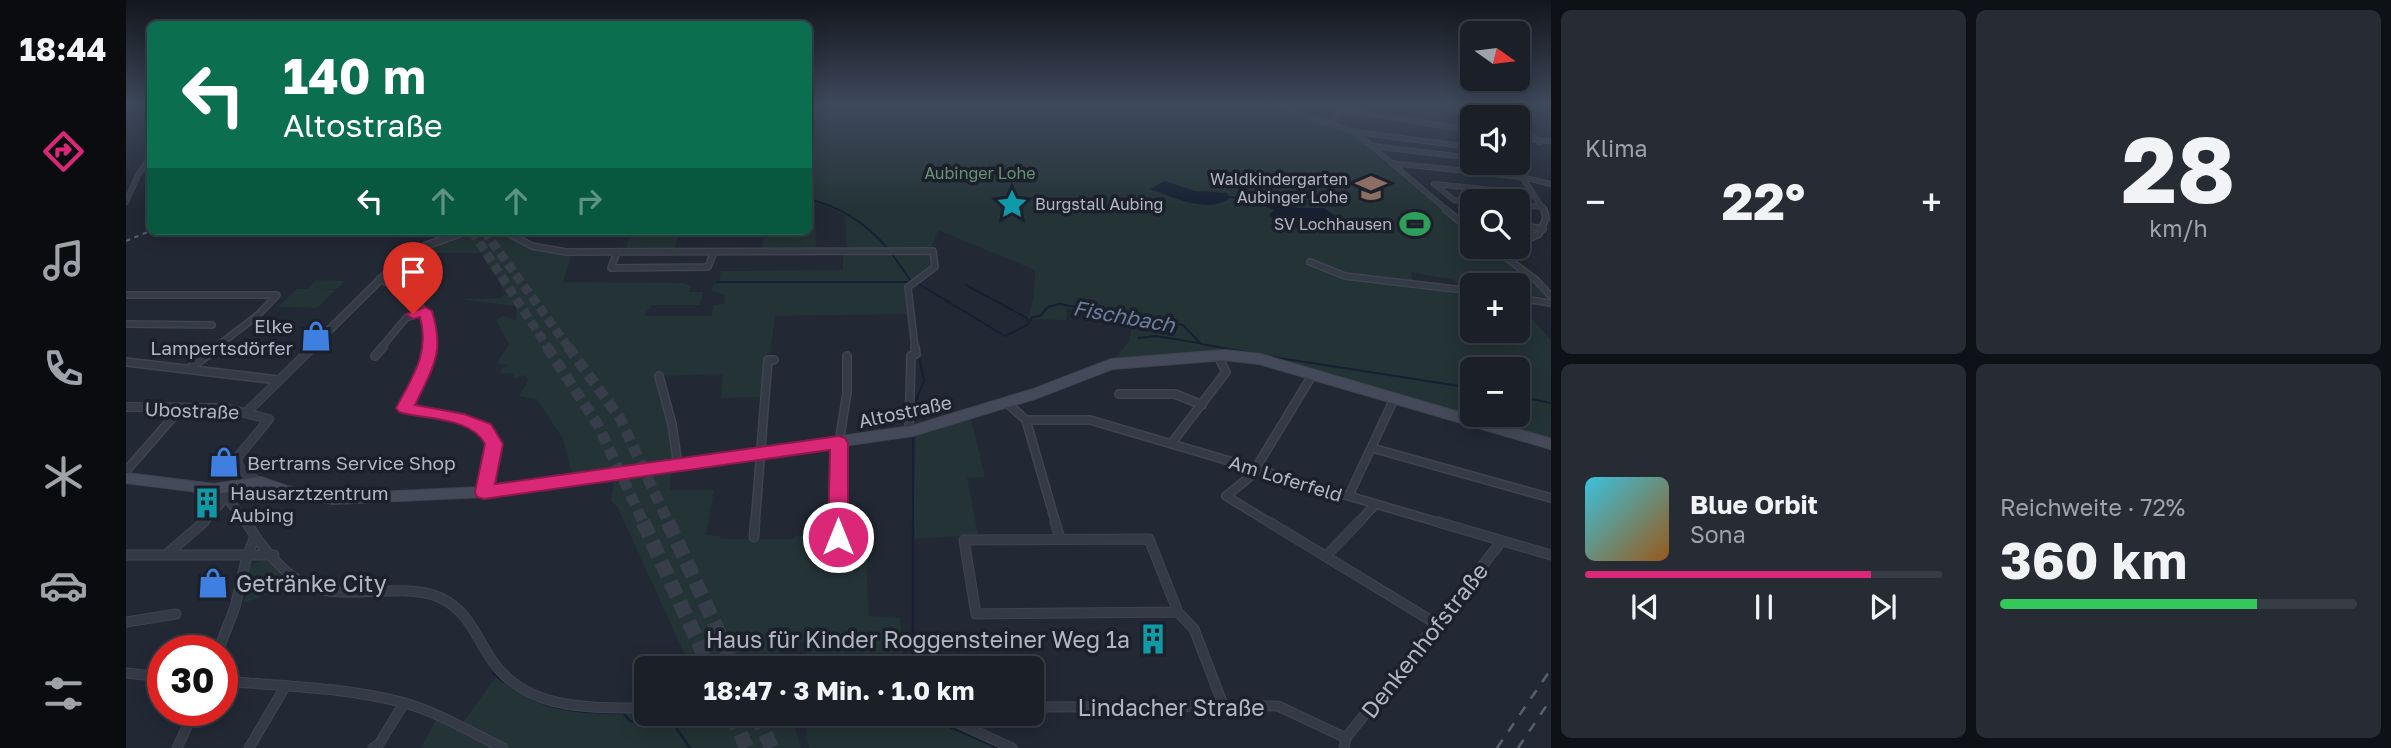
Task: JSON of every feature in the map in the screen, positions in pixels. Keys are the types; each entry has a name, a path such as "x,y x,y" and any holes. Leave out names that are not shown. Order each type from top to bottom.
{"main road":[{"name":"Altostraße","path":"126,478 214,489 260,482 286,491 334,499 430,497 484,492 912,431 1007,403 1112,364 1218,356 1261,359 1551,444"}],"street":[{"path":"1362,139 1460,222"},
{"path":"1408,139 1460,146"},
{"path":"1536,139 1539,142"},
{"path":"1530,141 1551,141"},
{"path":"1370,146 1460,155"},
{"path":"126,202 147,162"},
{"path":"1389,163 1460,171"},
{"path":"1501,175 1551,184"},
{"path":"1522,177 1543,207 1546,218 1542,229 1530,240"},
{"path":"1460,201 1454,200 1434,184 1482,189"},
{"path":"1530,206 1543,207"},
{"path":"1530,227 1542,229"},
{"path":"247,412 379,279 412,253 456,235"},
{"path":"511,235 524,243 547,250 933,251 935,267 912,282 908,298 916,354 911,356 912,431"},
{"path":"617,252 611,268 708,267 714,252"},
{"path":"1506,259 1551,296"},
{"path":"1310,262 1345,276 1460,290"},
{"path":"379,279 413,296 425,311 432,335 428,360 405,408 464,420 485,429 494,444 484,492"},
{"path":"126,295 277,295 258,315 190,368"},
{"path":"1530,300 1551,303"},
{"path":"375,356 406,318 425,311"},
{"path":"126,324 212,325"},
{"path":"838,537 839,443 847,393 847,356"},
{"path":"1171,443 1226,372 1218,356"},
{"path":"754,537 768,360 774,360"},
{"path":"126,362 278,380"},
{"path":"1313,374 1251,476 1226,496 1435,623"},
{"path":"659,376 673,424 678,466"},
{"path":"1119,394 1175,394 1202,405"},
{"path":"1351,497 1351,491 1394,399"},
{"path":"1007,403 1026,421 1060,538"},
{"name":"Ubostraße","path":"126,407 225,408 247,412 270,421 237,458 237,463 246,474"},
{"path":"126,471 181,408"},
{"name":"Am Loferfeld","path":"1026,421 1088,419 1548,554"},
{"path":"1371,448 1551,498"},
{"path":"168,553 228,498 246,474 260,482"},
{"path":"214,489 224,493 255,536 302,583 312,587 353,591 407,590 435,595 457,606 474,626 497,668 529,694 569,706 634,708"},
{"path":"1326,556 1373,507 1373,503"},
{"path":"224,635 255,536"},
{"path":"1178,612 976,614 964,540 1149,539 1178,612 1194,629 1224,707"},
{"name":"Denkenhofstraße","path":"1345,743 1435,623 1498,546 1499,540"},
{"path":"126,555 274,555"},
{"path":"126,622 176,614"},
{"path":"126,673 147,675"},
{"path":"238,683 325,689 404,703 435,713 503,748"},
{"path":"249,748 285,687"},
{"path":"373,748 379,744 404,703"},
{"name":"Lindacher Straße","path":"1044,707 1278,706 1345,743"},
{"path":"177,748 187,726"},
{"path":"964,726 1012,748"}],"green space":[{"name":"Aubinger Lohe","path":"812,139 1360,139 1388,166 1460,224 1460,259 1504,259 1522,273 1460,273 1460,288 1454,280 1411,272 1413,280 1460,290 1460,343 1530,343 1530,317 1551,340 1551,440 1506,427 1530,427 1530,357 1460,357 1460,414 1262,356 1112,362 1130,340 1131,329 1118,318 1067,308 1066,320 1028,319 1034,296 1035,270 938,230 931,250 934,263 929,272 905,285 907,314 775,316 770,353 767,353 763,397 721,398 723,374 654,376 666,406 674,441 674,462 669,490 714,490 706,535 720,536 721,539 835,536 836,544 865,544 869,616 900,618 903,656 807,656 807,641 779,643 782,656 686,656 617,506 611,501 614,481 593,471 572,474 563,439 537,399 519,396 528,381 526,375 515,378 513,374 501,373 501,369 507,365 497,363 509,344 496,321 502,316 516,320 517,306 460,299 501,298 506,294 481,253 428,253 402,265 418,252 458,235 509,235 529,247 571,256 563,282 683,283 691,286 689,292 703,292 700,305 651,305 644,316 711,316 714,305 724,304 725,295 712,291 713,285 719,283 721,271 843,270 843,252 847,251 845,215 815,200 816,251 761,251 764,235 812,235","holes":["1165,181 1195,191 1217,191 1192,204 1151,189"]},
{"path":"630,235 678,235 674,251 625,251"},
{"path":"1530,279 1531,280 1550,298 1530,295"},
{"path":"316,280 345,281 337,289 319,289 335,290 317,308 278,307 297,289 308,289"},
{"path":"971,419 985,477 967,478 978,535 913,539 916,434"},
{"path":"263,560 269,562 286,582 283,588 244,603 250,566"},
{"path":"502,669 520,682 554,697 587,703 634,703 634,726 794,726 801,748 421,748 437,718 458,729"},
{"path":"805,726 955,726 992,743 993,748 809,748"}],"water":[{"path":"1165,181 1195,191 1226,193 1231,197 1213,204 1191,203 1150,189"},
{"path":"1265,201 1299,208 1324,208 1341,220 1304,228 1287,225 1269,215 1274,210 1258,203"}],"waterway":[{"path":"1231,197 1258,203"},
{"path":"812,200 831,206 853,218 872,232 889,250"},
{"path":"892,254 911,281"},
{"path":"718,282 909,282"},
{"name":"Fischbach","path":"917,283 1005,336 1027,325 1032,317 1040,316 1048,307 1059,304 1183,325 1201,344 1256,354"},
{"path":"966,285 1027,318 1027,321"},
{"path":"911,287 914,313"},
{"path":"1138,338 1156,336 1199,343"},
{"name":"Fischbach","path":"1261,355 1460,386"},
{"path":"914,425 914,405 924,381 919,356"},
{"name":"Fischbach","path":"1530,399 1551,403"},
{"path":"913,435 913,656"},
{"path":"493,673 524,694 554,706 586,712 623,713 630,721 675,726 690,748"},
{"path":"948,726 998,748"}],"tunnel":[{"path":"475,235 548,348"},
{"path":"487,235 569,348"},
{"path":"547,347 598,425 644,524"},
{"path":"568,347 620,418 669,524"},
{"path":"643,522 704,656"},
{"path":"668,522 729,656"},
{"path":"737,726 747,748"},
{"path":"762,726 772,748"}],"railway":[{"path":"126,241 147,232"},
{"path":"1497,748 1551,669"},
{"path":"1518,748 1551,699"}],"place":[{"name":"Waldkindergarten Aubinger Lohe","path":"1371,188"},
{"name":"Burgstall Aubing","path":"1012,204"},
{"name":"SV Lochhausen","path":"1415,224"},
{"name":"Elke Lampertsdörfer","path":"316,336"},
{"name":"Bertrams Service Shop","path":"224,462"},
{"name":"Hausarztzentrum Aubing","path":"207,503"},
{"name":"Getränke City","path":"213,583"},
{"name":"Haus für Kinder Roggensteiner Weg 1a","path":"1153,639"}],"route":[{"path":"413,314 425,311 432,335 421,380 405,408 464,420 485,429 494,444 484,492 839,443 838,537"}]}
